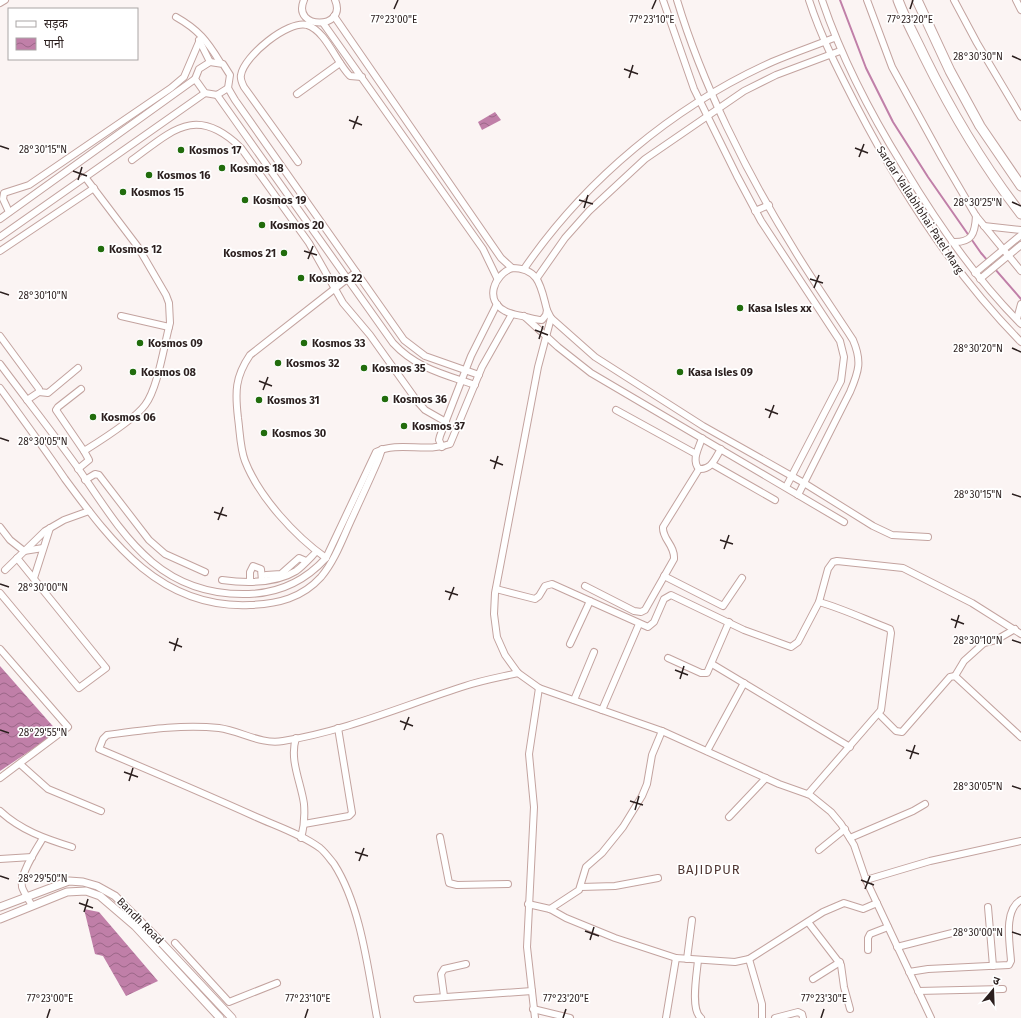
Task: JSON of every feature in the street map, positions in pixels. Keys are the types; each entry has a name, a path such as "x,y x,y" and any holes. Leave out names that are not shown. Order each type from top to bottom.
{"highway":[{"path":"898,0 935,79 967,136 994,179 1021,214"},
{"path":"917,0 950,71 980,126 1021,186"}],"main road":[{"name":"Bandh Road","path":"0,907 69,882 83,882 96,886 115,896 158,939 232,1018"},
{"name":"Bandh Road","path":"0,919 67,892 86,891 100,896 135,926 220,1018"}],"street":[{"path":"0,3 5,0"},
{"path":"304,0 303,10 305,16 316,23 323,23 334,16"},
{"path":"663,0 694,89 756,211 840,341 844,357 841,381 786,487"},
{"path":"677,0 729,132 791,246 853,340 860,356 858,375 798,495"},
{"name":"Sardar Vallabhbhai Patel Marg","path":"809,0 830,55 876,145 913,205 968,284 1021,342"},
{"name":"Sardar Vallabhbhai Patel Marg","path":"822,0 834,38 840,51 887,141 928,208 975,273 1019,321"},
{"path":"867,0 892,67 942,158 976,216 1021,271"},
{"path":"954,0 977,43 1021,117"},
{"path":"1016,0 1020,8"},
{"path":"337,1 334,16 501,258 512,268"},
{"path":"176,17 191,26 206,39 220,62 228,69 230,75 228,88 235,100 404,340 425,356 479,375"},
{"path":"323,23 483,249 497,278"},
{"path":"298,162 244,87 240,77 244,65 256,50 292,26 300,24 308,25 320,33 350,76 362,78"},
{"path":"9,212 1,197 4,193 23,187 35,181 171,88 184,77 199,42 200,34"},
{"path":"524,269 552,230 625,155 713,93 773,62 834,38"},
{"path":"199,42 210,62"},
{"path":"537,278 565,238 618,183 645,159 744,91 776,75 840,51"},
{"path":"0,219 195,79 199,69 210,62 220,62"},
{"path":"297,94 340,63"},
{"path":"195,79 204,93"},
{"path":"0,237 204,93 218,95 228,88"},
{"path":"218,95 393,343 403,354 418,365 475,385"},
{"path":"165,120 172,130"},
{"path":"132,160 172,130 182,126 196,125 213,129 232,139 241,148 310,243 343,302 370,335 420,406 446,422"},
{"path":"84,451 123,424 146,404 152,394 169,327 170,311 166,295 138,247 85,177"},
{"path":"0,251 94,188"},
{"path":"756,211 769,206"},
{"path":"952,242 965,242 972,236 976,229 976,216"},
{"path":"984,226 1021,230"},
{"path":"975,273 1021,235"},
{"path":"980,279 1021,245"},
{"path":"329,276 340,268"},
{"path":"547,310 546,315 542,320 504,311 497,304 493,296 497,278 504,271 512,268 530,271 537,278 551,318 595,358 703,426 804,483 873,526 892,535 928,537"},
{"path":"326,558 316,552 285,521 252,476 241,445 236,385 242,367 250,355 356,272"},
{"path":"442,447 439,440 465,370 497,304"},
{"path":"1019,321 1021,304"},
{"path":"0,364 78,468 102,506 142,553 158,567 180,581 201,590 237,594 261,594 279,590 295,583 315,570 326,558 374,454 382,449 442,447 450,444 453,440 479,375 497,339 512,314"},
{"path":"121,316 169,327"},
{"path":"524,316 545,336 591,373 844,522"},
{"path":"551,318 545,336 496,589 494,614 498,637 505,654 518,673 539,688 662,731 766,778 808,794 831,812 845,829 854,845 866,880 931,1018"},
{"path":"0,336 39,389 39,392"},
{"path":"27,400 39,392 48,392 78,368"},
{"path":"0,388 89,511 111,539 131,559 150,576 170,588 193,598 238,606 269,604 285,601 311,586 328,567 373,473 382,449"},
{"path":"78,468 89,460 56,410 81,389"},
{"path":"616,410 696,454"},
{"path":"699,470 695,462 696,454 702,438"},
{"path":"585,586 634,611 641,612 645,610 674,559 674,551 664,536 663,527 699,470 708,468 721,449"},
{"path":"712,464 775,500"},
{"path":"85,480 95,474 99,475 149,540 165,554 205,572"},
{"path":"5,570 38,537 50,528 64,520 89,511"},
{"path":"0,527 10,540 24,551 43,548"},
{"path":"34,578 50,528"},
{"path":"222,580 250,581 281,578 289,575 316,552"},
{"path":"131,559 142,553"},
{"path":"0,593 79,688 106,668 17,558"},
{"path":"266,574 281,574 299,558 306,561"},
{"path":"496,589 535,599 539,596 545,586 552,584 648,627 651,626 664,599 671,595 729,622 791,647 798,642 819,602 828,569 833,562 896,567 909,570 965,600 1021,634"},
{"path":"250,581 250,572 253,566 261,569 262,580"},
{"path":"664,576 723,606 742,578"},
{"path":"570,644 590,601"},
{"path":"808,794 879,714 882,707 891,631 849,611 819,602"},
{"path":"668,658 705,674 710,670 729,622"},
{"path":"602,710 639,624"},
{"path":"879,714 896,731 902,732 950,677 955,676 964,661 984,643 996,640 1015,629"},
{"path":"0,649 68,727 0,778"},
{"path":"574,700 594,652"},
{"path":"712,664 850,747"},
{"path":"377,1018 362,941 352,904 334,864 327,855 320,848 301,838 198,790 99,749 102,738 107,735 153,728 218,728 235,731 262,741 272,742 338,728 465,686 518,673"},
{"path":"955,676 1021,737"},
{"path":"707,751 744,683"},
{"path":"535,1018 527,947 534,808 529,754 539,688"},
{"path":"304,824 349,816 352,813 338,728"},
{"path":"550,909 575,894 581,887 586,867 602,853 623,827 642,796 647,784 652,755 662,731"},
{"path":"296,738 293,756 304,806 304,824 301,838"},
{"path":"20,764 52,791 101,812"},
{"path":"729,817 766,778"},
{"path":"850,838 913,811 925,804"},
{"path":"0,811 17,824 43,838 72,847"},
{"path":"819,850 845,829"},
{"path":"440,837 449,883 456,885 508,884"},
{"path":"32,906 22,886 22,881 32,857 43,838"},
{"path":"866,880 930,861 1021,841"},
{"path":"0,859 32,857"},
{"path":"581,887 615,886 658,878"},
{"path":"909,972 928,969 1006,966 1010,963 1008,927 1014,907 1021,900"},
{"path":"528,904 550,909 566,918 615,938 676,958 735,962 749,959 823,912 841,903 863,909 877,903"},
{"path":"988,906 993,966"},
{"path":"687,959 692,920"},
{"path":"808,922 840,962 850,1008"},
{"path":"868,950 868,938 870,934 888,927"},
{"path":"898,947 960,931"},
{"path":"175,943 229,1002 277,983"},
{"path":"666,1018 676,958"},
{"path":"749,959 762,1004 762,1018"},
{"path":"698,960 695,1001 697,1014 701,1018"},
{"path":"813,979 840,962"},
{"path":"444,996 442,974 444,969 466,964"},
{"path":"918,991 1003,989"},
{"path":"417,999 532,991"},
{"path":"533,1009 570,1018"},
{"path":"775,1018 798,1012 802,1014 804,1018"}],"water":[{"path":"495,112 501,120 482,130 478,122"},
{"path":"0,666 58,732 0,771"},
{"path":"84,909 99,912 158,981 126,996 103,956 95,954"}],"waterway":[{"path":"840,0 866,68 893,122 928,177 981,253 1021,299"}],"place":[{"name":"Kosmos 17","path":"181,150"},
{"name":"Kosmos 18","path":"222,168"},
{"name":"Kosmos 16","path":"149,175"},
{"name":"Kosmos 15","path":"123,192"},
{"name":"Kosmos 19","path":"245,200"},
{"name":"Kosmos 20","path":"262,225"},
{"name":"Kosmos 12","path":"101,249"},
{"name":"Kosmos 21","path":"284,253"},
{"name":"Kosmos 22","path":"301,278"},
{"name":"Kasa Isles xx","path":"740,308"},
{"name":"Kosmos 09","path":"140,343"},
{"name":"Kosmos 33","path":"304,343"},
{"name":"Kosmos 32","path":"278,363"},
{"name":"Kosmos 35","path":"364,368"},
{"name":"Kosmos 08","path":"133,372"},
{"name":"Kasa Isles 09","path":"680,372"},
{"name":"Kosmos 36","path":"385,399"},
{"name":"Kosmos 31","path":"259,400"},
{"name":"Kosmos 06","path":"93,417"},
{"name":"Kosmos 37","path":"404,426"},
{"name":"Kosmos 30","path":"264,433"}],"district":[{"name":"BAJIDPUR","path":"709,869"}]}
